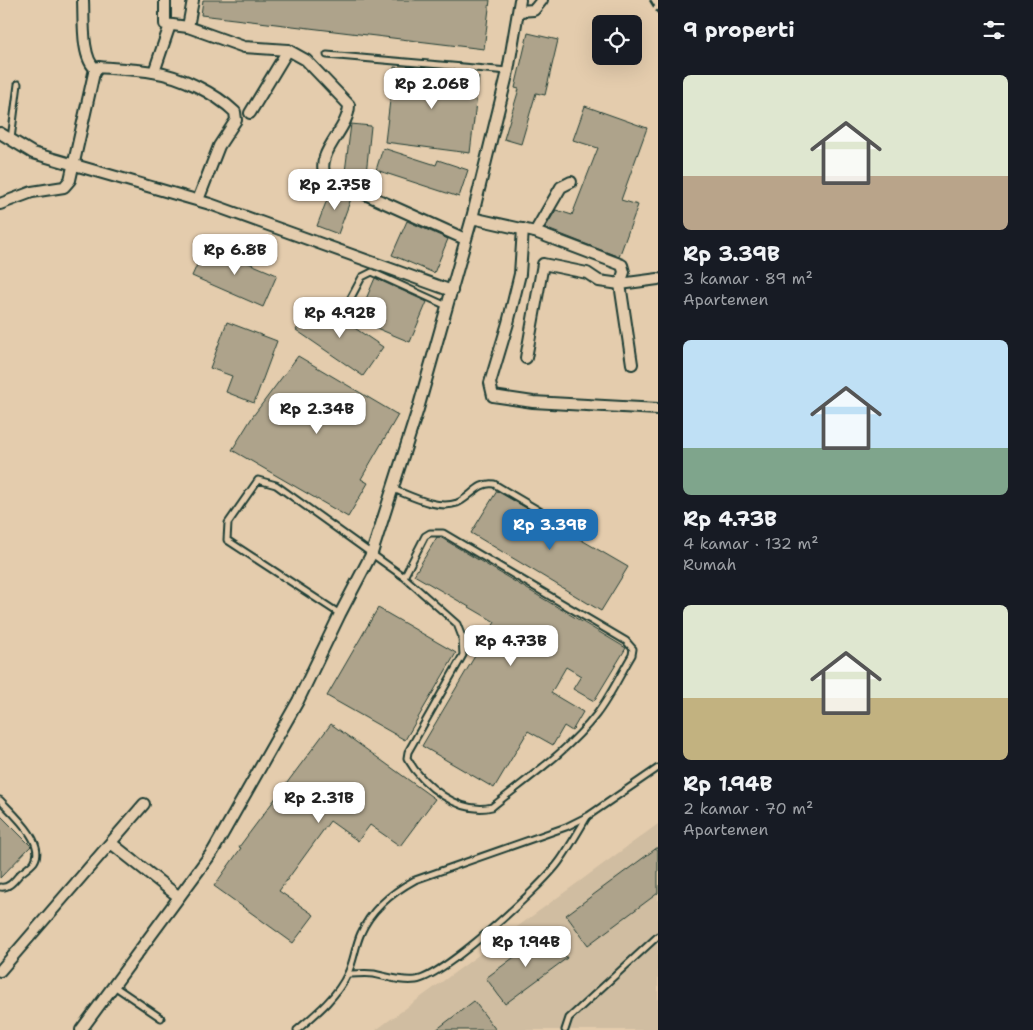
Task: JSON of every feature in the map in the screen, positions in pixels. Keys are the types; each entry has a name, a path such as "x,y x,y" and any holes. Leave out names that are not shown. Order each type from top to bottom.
{"street":[{"path":"83,0 86,53 89,63 96,69 154,72 179,79 210,94 237,115 236,120 219,146 198,200"},
{"path":"165,0 164,21 170,25 188,27 244,46 288,50 306,60 350,105 350,115 326,156 322,169 326,176 465,239"},
{"path":"188,27 193,0"},
{"path":"81,1030 213,851 298,701 372,553 448,307 508,71 520,5 534,10 542,0"},
{"path":"154,72 170,25"},
{"path":"250,113 288,50"},
{"path":"0,204 32,192 64,187 70,180 96,69"},
{"path":"0,133 33,153 198,200 452,291"},
{"path":"535,232 561,187 571,182"},
{"path":"472,218 535,232 622,265 623,270 620,284 632,364"},
{"path":"523,229 520,274 490,383 493,396 533,402 658,409"},
{"path":"526,358 543,264 587,273 599,281 620,284 658,280"},
{"path":"0,971 144,804"},
{"path":"111,843 179,897"}],"lane":[{"path":"327,55 508,71"},
{"path":"11,139 18,84"},
{"path":"347,305 362,277 372,272 448,307"},
{"path":"340,614 232,545 225,535 228,523 258,480 262,479 276,485 372,553 404,577 457,624 462,637 463,656 408,752 407,758 412,766 431,785 450,800 479,810 492,807 562,751 597,714 632,656 633,649 626,641 442,533 430,533 425,536 404,577"},
{"path":"392,489 428,502 443,504 456,503 479,487 486,484 494,484 572,530"},
{"path":"297,1030 324,1007 348,974 362,932 376,911 395,892 415,880 548,834 588,816 658,768"},
{"path":"0,800 30,833 36,846 34,862 8,886 0,887"},
{"path":"348,974 372,974 404,980 417,980 435,974 462,953 540,884 559,862 588,816"},
{"path":"565,1030 568,1018 658,936"},
{"path":"114,986 161,1018"}],"shaded area":[{"path":"658,824 658,1030 376,1030"}],"building":[{"path":"203,0 490,0 484,49 201,15"},
{"path":"528,33 558,40 545,95 536,93 521,144 504,139 519,89 515,88"},
{"path":"394,67 479,77 470,153 385,142"},
{"path":"585,106 647,128 621,200 638,205 619,257 545,228 556,210 572,215 598,148 573,140"},
{"path":"351,124 371,126 366,174 345,172"},
{"path":"383,148 436,165 438,160 468,170 459,197 376,170"},
{"path":"331,189 352,196 338,234 317,226"},
{"path":"407,221 448,239 434,273 392,255"},
{"path":"206,245 277,275 263,307 192,276"},
{"path":"375,278 427,302 410,342 357,320"},
{"path":"316,302 383,347 363,376 296,330"},
{"path":"227,322 277,341 254,403 226,392 232,376 210,368"},
{"path":"298,356 398,415 361,479 368,483 348,517 232,450 253,416"},
{"path":"497,491 628,567 601,611 471,533"},
{"path":"437,537 440,537 626,648 594,701 573,689 581,676 566,667 551,693 583,712 572,731 564,726 553,745 528,731 494,788 422,746 495,622 414,575"},
{"path":"378,608 456,653 405,740 327,696"},
{"path":"331,724 435,799 400,846 370,825 358,841 330,821 279,891 314,915 293,943 214,886 241,848 239,847"},
{"path":"0,815 31,846 0,878"},
{"path":"658,847 658,893 588,945 566,915"},
{"path":"548,932 567,958 505,1004 486,978"},
{"path":"474,1001 496,1030 436,1030"}],"railway":[{"path":"650,0 658,13"}]}
